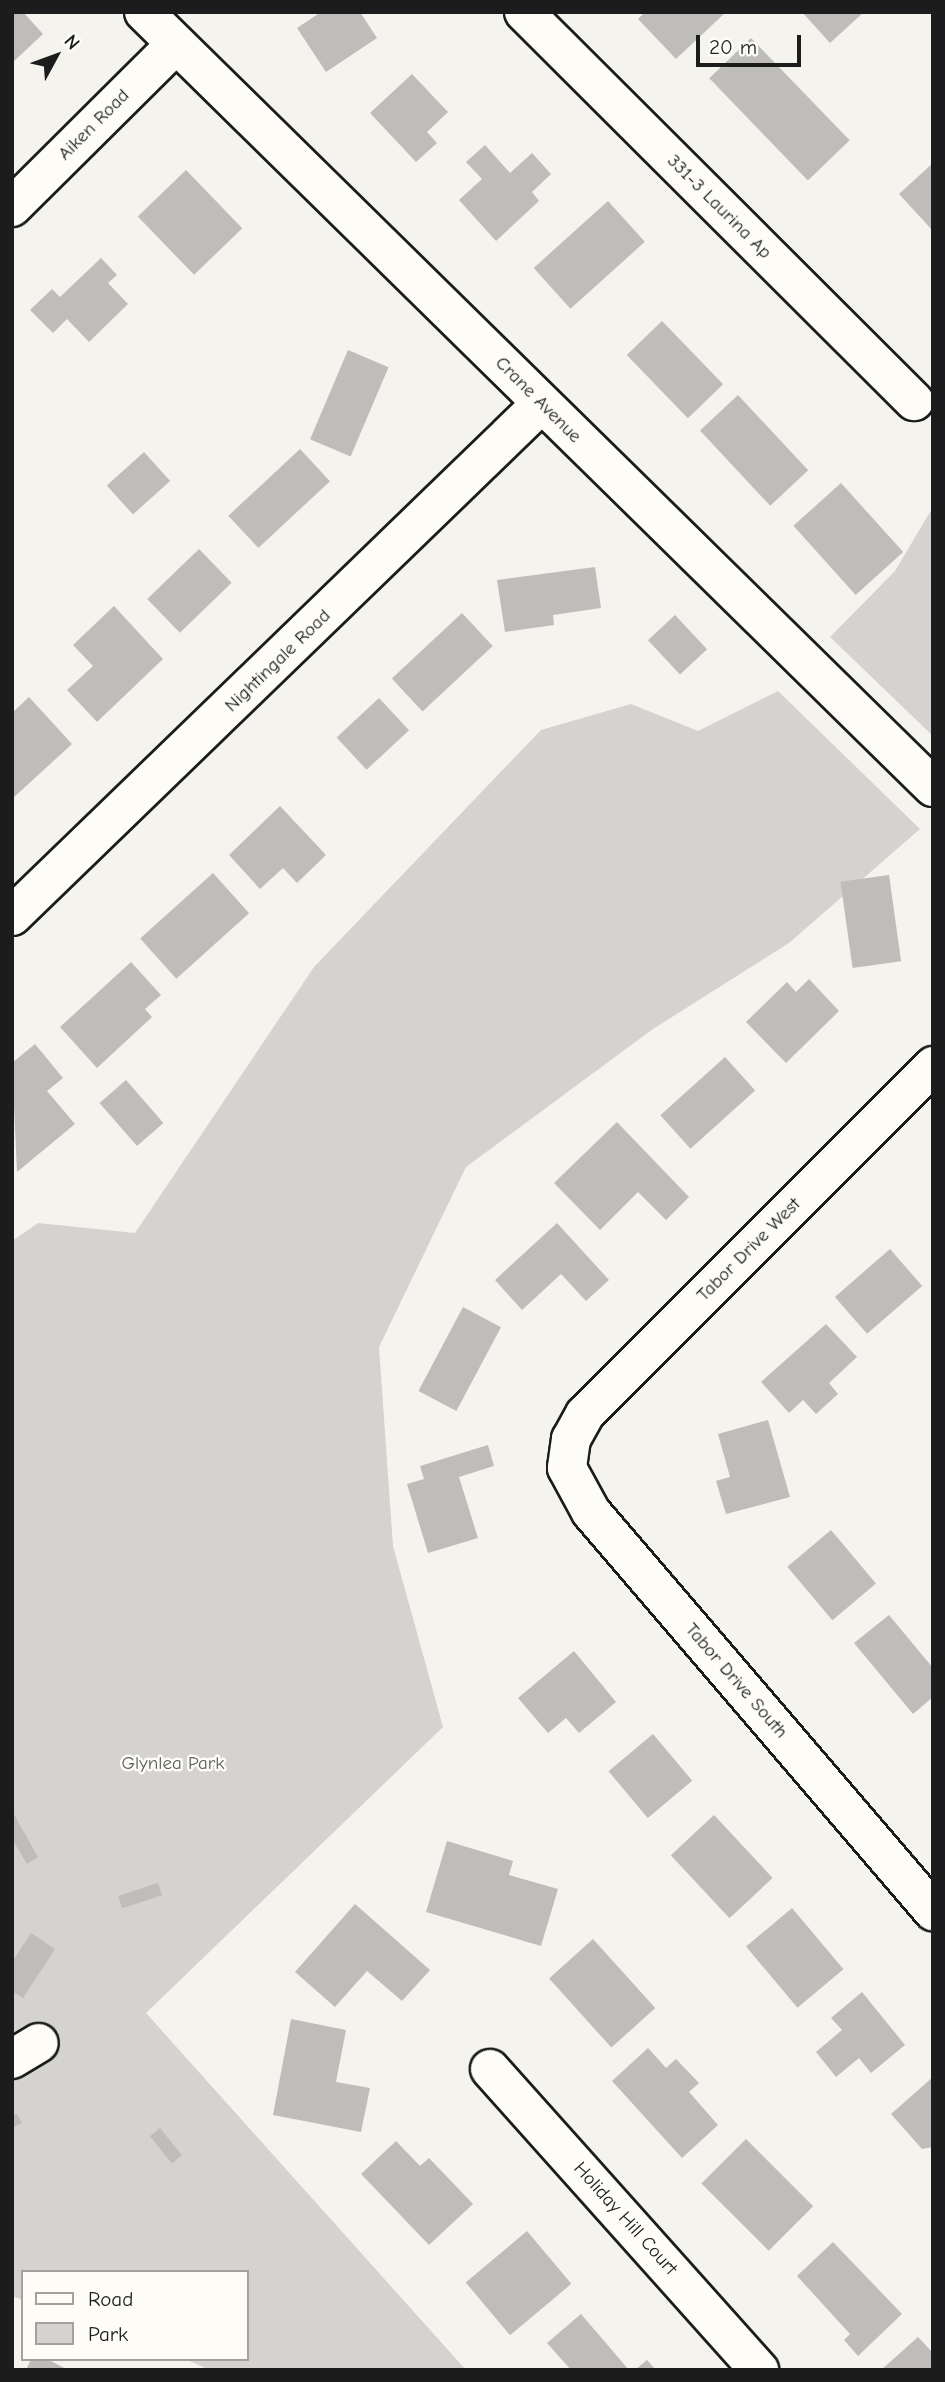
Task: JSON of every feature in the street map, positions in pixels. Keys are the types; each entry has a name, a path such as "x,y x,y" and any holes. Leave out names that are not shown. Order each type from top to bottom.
{"street":[{"name":"Crane Avenue","path":"144,12 933,788"},
{"name":"331-3 Laurina Ap","path":"524,12 914,401"},
{"name":"Aiken Road","path":"12,206 176,44"},
{"name":"Nightingale Road","path":"12,916 541,404"},
{"name":"Tabor Drive West","path":"571,1439 585,1414 933,1066"},
{"name":"Tabor Drive South","path":"571,1439 567,1468 591,1512 933,1911"},
{"name":"Holiday Hill Court","path":"490,2069 759,2370"}],"green space":[{"path":"933,507 933,736 830,637 895,571"},
{"name":"Glynlea Park","path":"778,691 920,829 789,943 653,1029 466,1167 379,1347 393,1546 443,1727 146,2013 466,2370 210,2370 190,2361 248,2361 248,2270 21,2270 21,2299 12,2296 12,1241 38,1223 135,1233 314,967 541,730 631,704 698,731"}],"building":[{"path":"12,12 23,12 43,34 12,63"},
{"path":"321,12 360,12 377,38 326,72 297,28"},
{"path":"645,12 726,12 676,59 638,19"},
{"path":"802,12 864,12 830,43"},
{"path":"751,38 850,140 808,180 709,78"},
{"path":"412,74 448,112 427,132 437,143 416,162 370,113"},
{"path":"485,145 510,173 532,153 551,174 532,192 539,201 496,241 459,200 482,179 466,162"},
{"path":"933,163 933,231 899,194"},
{"path":"186,170 242,228 194,275 138,217"},
{"path":"608,201 645,242 570,309 534,268"},
{"path":"101,258 117,275 108,283 128,304 89,342 67,319 53,333 30,310 52,289 60,297"},
{"path":"662,321 723,384 688,418 627,355"},
{"path":"348,350 389,367 351,456 310,439"},
{"path":"738,395 808,470 770,506 700,430"},
{"path":"300,449 330,481 258,548 228,516"},
{"path":"144,452 170,481 133,514 107,485"},
{"path":"841,483 903,552 856,595 793,526"},
{"path":"199,549 232,583 180,633 147,599"},
{"path":"595,567 601,608 553,615 554,625 505,632 497,580"},
{"path":"114,606 163,659 97,722 67,690 93,666 73,645"},
{"path":"462,613 493,646 422,711 392,678"},
{"path":"675,615 707,649 680,675 648,640"},
{"path":"29,697 72,744 12,799 12,713"},
{"path":"379,698 409,730 367,770 337,738"},
{"path":"280,806 326,855 297,883 283,868 260,889 229,855"},
{"path":"213,873 249,913 176,979 140,939"},
{"path":"889,875 901,961 853,968 840,882"},
{"path":"131,962 161,995 145,1009 152,1017 97,1068 60,1027"},
{"path":"809,979 839,1011 786,1063 746,1022 787,982 796,992"},
{"path":"35,1044 63,1078 47,1091 75,1124 17,1172 12,1063"},
{"path":"725,1057 755,1090 690,1149 660,1115"},
{"path":"126,1080 163,1123 137,1146 100,1103"},
{"path":"617,1122 689,1197 666,1220 638,1192 600,1230 554,1183"},
{"path":"557,1223 609,1280 586,1301 561,1274 522,1310 495,1280"},
{"path":"890,1249 922,1286 867,1334 835,1297"},
{"path":"463,1307 501,1327 456,1411 418,1391"},
{"path":"826,1324 857,1357 829,1383 838,1394 816,1414 803,1400 789,1413 761,1382"},
{"path":"768,1420 790,1497 726,1514 716,1481 730,1477 718,1434"},
{"path":"488,1445 494,1466 459,1477 478,1538 428,1553 407,1484 424,1479 420,1466"},
{"path":"831,1530 876,1584 832,1620 787,1567"},
{"path":"889,1615 933,1668 933,1697 913,1714 854,1643"},
{"path":"574,1651 616,1702 579,1733 566,1718 548,1733 518,1698"},
{"path":"653,1734 692,1781 648,1818 609,1771"},
{"path":"12,1811 38,1857 27,1864 12,1839"},
{"path":"714,1815 773,1878 730,1918 671,1855"},
{"path":"447,1841 513,1861 509,1875 558,1889 541,1946 426,1912"},
{"path":"158,1883 162,1895 122,1908 118,1896"},
{"path":"355,1904 430,1970 402,2001 367,1971 335,2007 295,1972"},
{"path":"792,1908 843,1969 797,2008 746,1947"},
{"path":"31,1933 55,1949 23,1998 12,1991 12,1962"},
{"path":"593,1939 655,2008 611,2048 549,1978"},
{"path":"862,1992 905,2045 871,2073 859,2058 836,2077 816,2052 842,2030 831,2018"},
{"path":"291,2019 346,2030 336,2082 370,2088 361,2132 273,2115"},
{"path":"648,2048 666,2068 676,2059 699,2083 689,2092 718,2125 682,2158 612,2081"},
{"path":"933,2077 933,2147 922,2149 891,2114"},
{"path":"17,2114 22,2123 12,2128 12,2116"},
{"path":"160,2128 182,2155 172,2163 150,2136"},
{"path":"746,2139 813,2206 769,2251 701,2184"},
{"path":"396,2141 420,2166 429,2158 473,2204 429,2245 361,2174"},
{"path":"527,2231 571,2284 510,2335 466,2282"},
{"path":"833,2242 902,2314 858,2356 844,2340 850,2334 797,2276"},
{"path":"581,2314 629,2370 571,2370 547,2343"},
{"path":"918,2337 933,2353 933,2370 881,2370"},
{"path":"647,2360 656,2370 635,2370"},
{"path":"30,2361 51,2361 68,2370 26,2370"}]}
